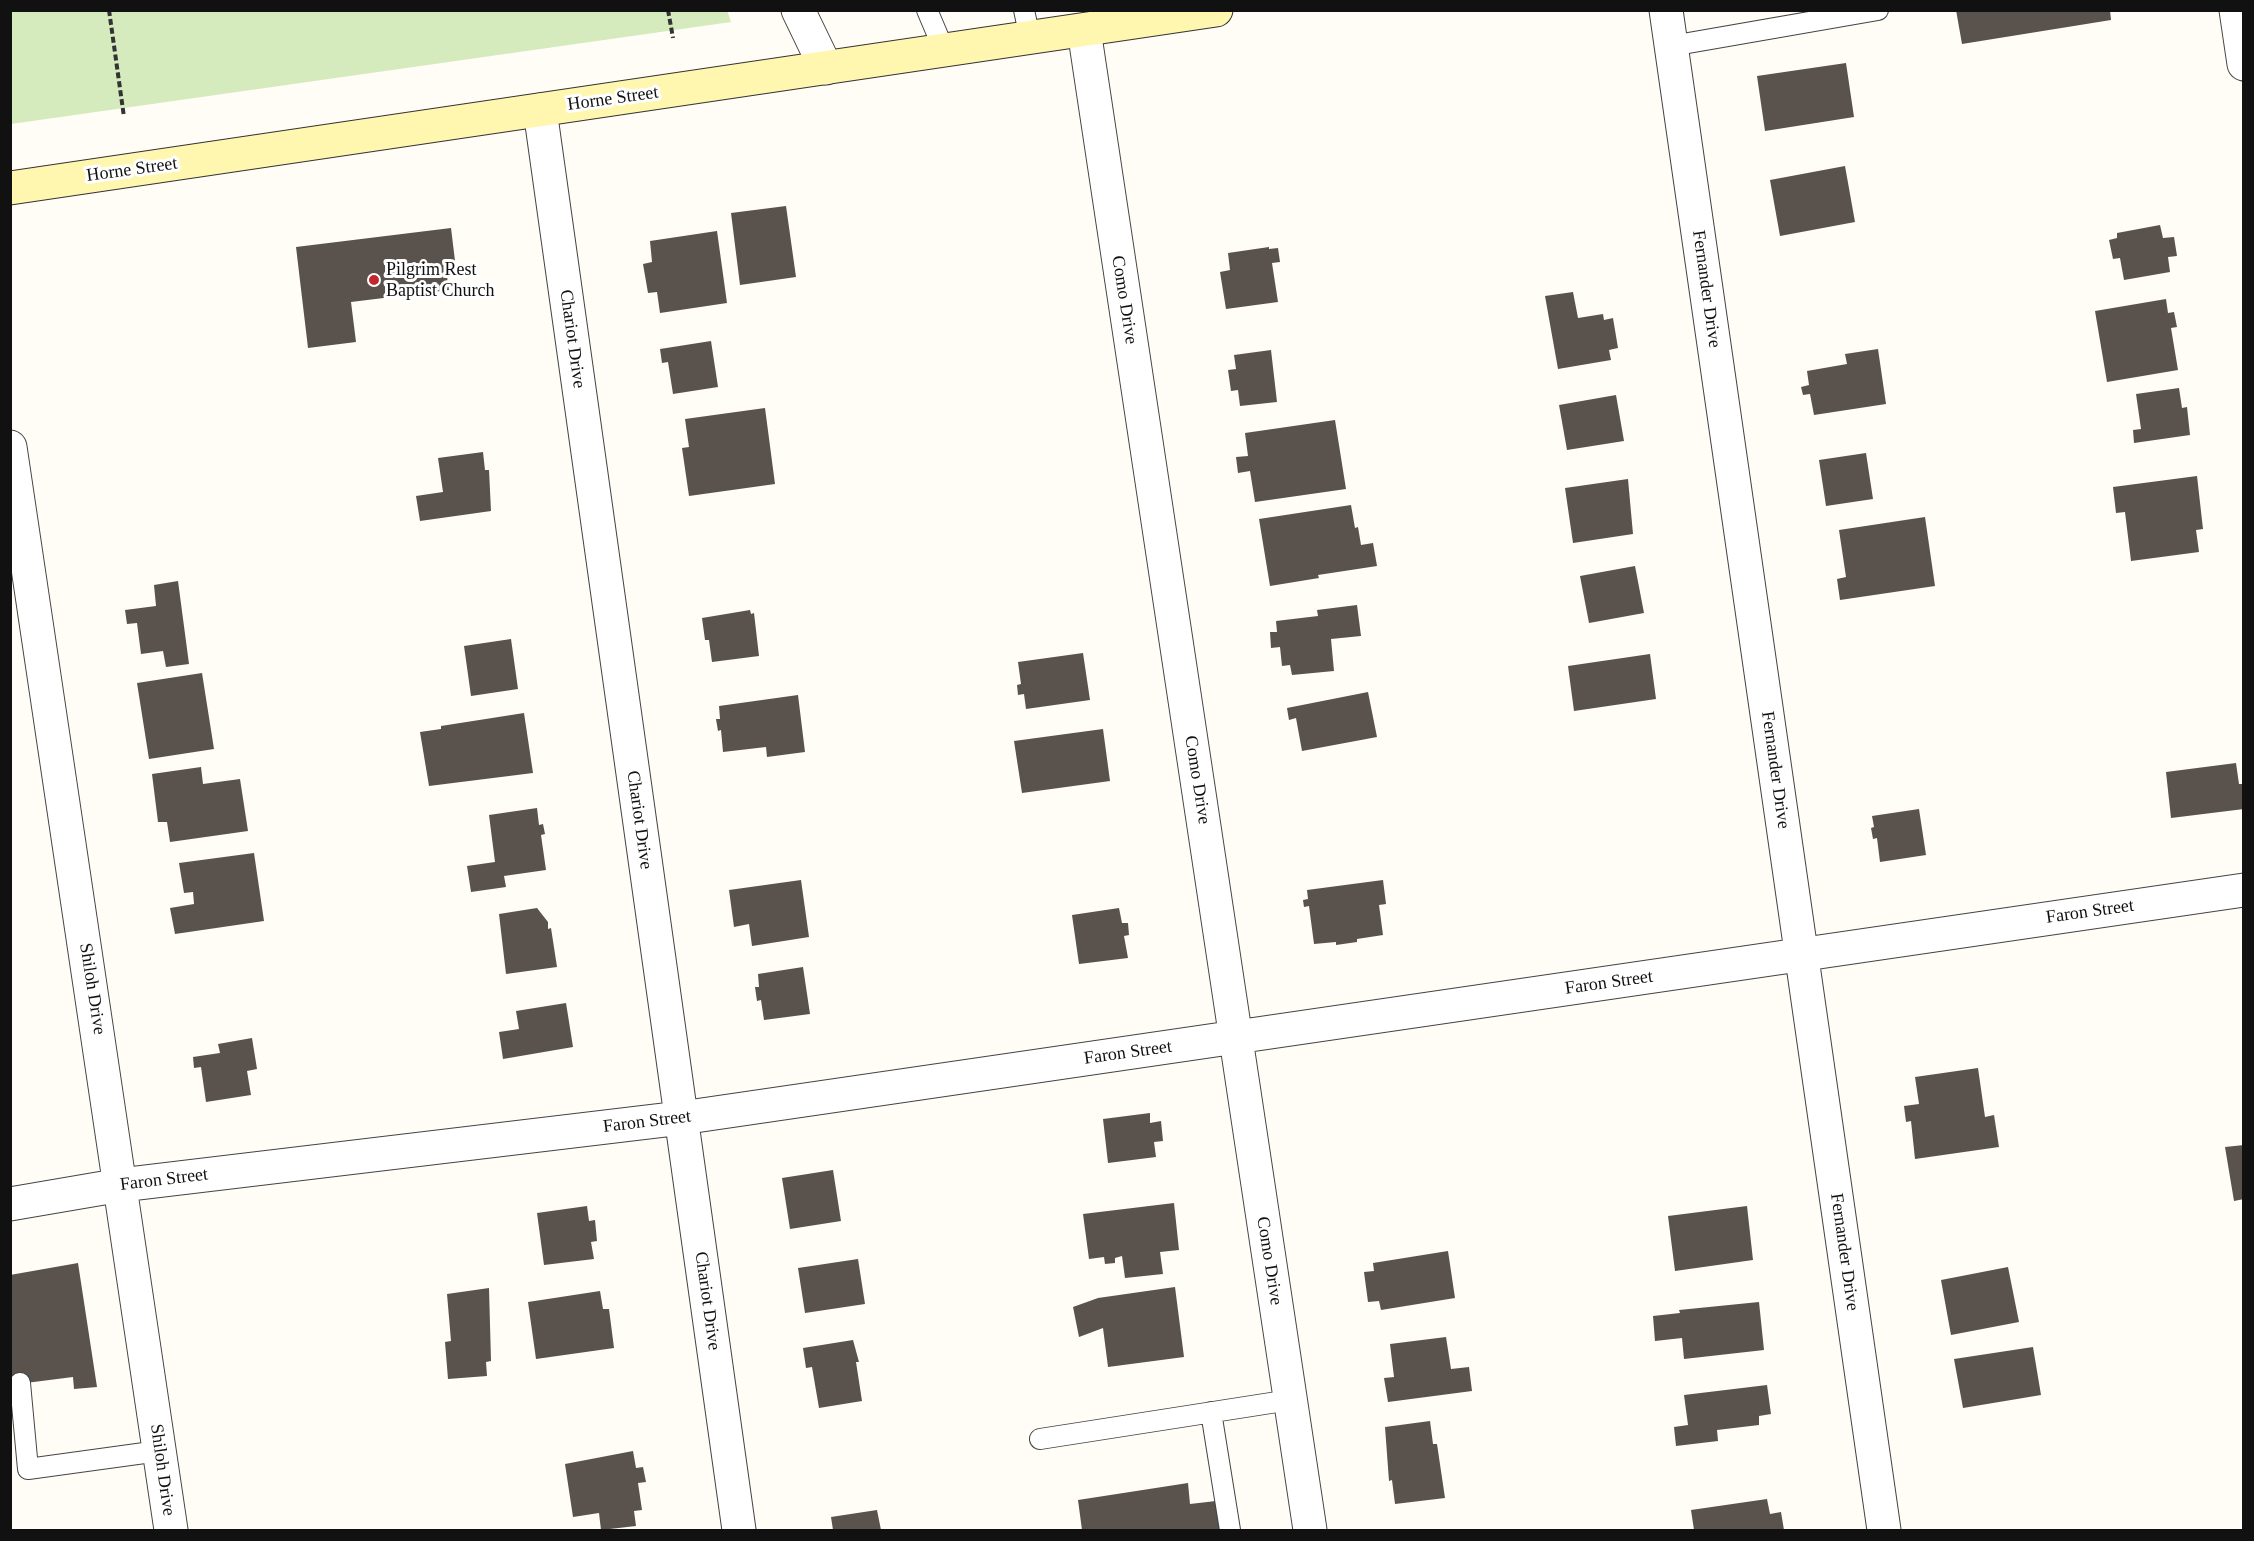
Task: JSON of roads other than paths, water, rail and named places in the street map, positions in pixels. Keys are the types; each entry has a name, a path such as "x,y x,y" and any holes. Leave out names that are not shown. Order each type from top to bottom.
{"street":[{"path":"798,10 826,68"},
{"name":"Horne Street","path":"10,188 944,50 1027,24 1084,30 1216,10"},
{"name":"Fernander Drive","path":"1666,10 1884,1530"},
{"path":"2236,10 2244,64"},
{"name":"Como Drive","path":"1084,30 1310,1530"},
{"name":"Chariot Drive","path":"540,110 739,1530"},
{"name":"Shiloh Drive","path":"10,447 171,1530"},
{"name":"Faron Street","path":"10,1204 121,1185 681,1118 2244,890"}],"lane":[{"path":"927,10 944,50"},
{"path":"1671,46 1878,10"},
{"path":"20,1383 28,1469 159,1450"},
{"path":"1040,1439 1290,1400"},
{"path":"1211,1412 1230,1530"}],"place":[{"name":"Pilgrim Rest Baptist Church","path":"374,280"}]}
